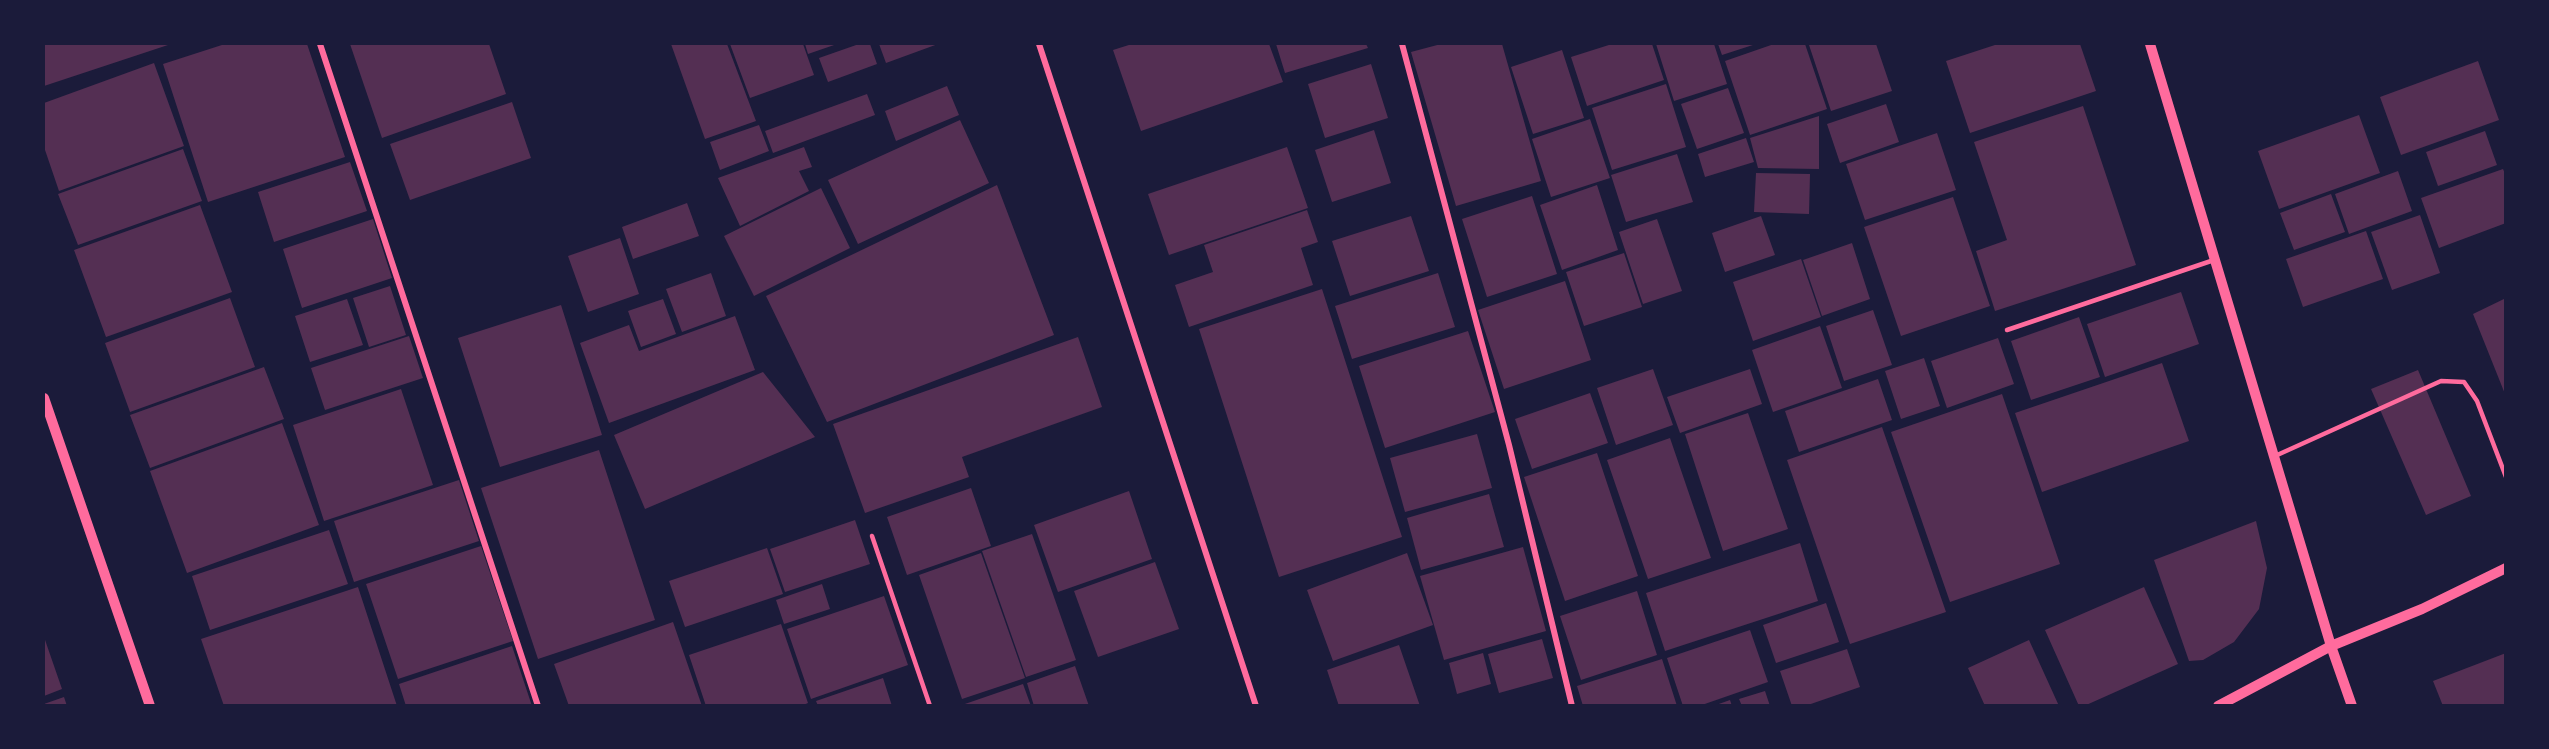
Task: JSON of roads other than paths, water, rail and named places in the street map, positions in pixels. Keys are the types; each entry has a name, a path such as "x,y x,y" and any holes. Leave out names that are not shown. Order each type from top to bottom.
{"street":[{"path":"320,44 538,705"},
{"path":"1039,44 1256,705"},
{"path":"1402,44 1509,445 1572,705"},
{"path":"2150,44 2331,646 2352,705"},
{"path":"44,398 150,705"},
{"path":"2218,705 2331,646 2422,609 2505,568"}],"lane":[{"path":"2007,330 2214,260"},
{"path":"2275,456 2441,381 2464,382 2477,401 2505,477"},
{"path":"872,536 930,705"}]}
